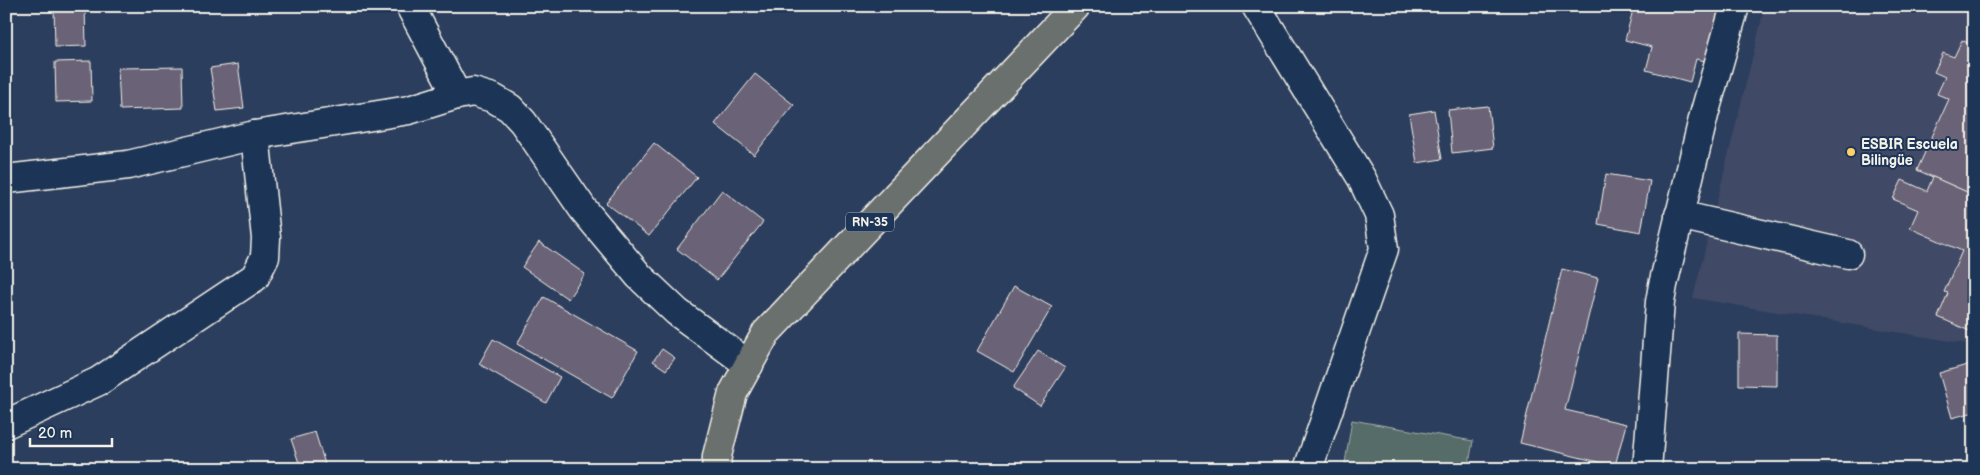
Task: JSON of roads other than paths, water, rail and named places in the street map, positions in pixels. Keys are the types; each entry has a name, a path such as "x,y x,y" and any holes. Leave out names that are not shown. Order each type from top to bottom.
{"main road":[{"name":"RN-35","path":"716,469 717,456 733,393 766,334 1076,6"}],"street":[{"path":"410,6 457,94"},
{"path":"1256,6 1362,178 1379,215 1384,249 1308,469"},
{"path":"1647,469 1660,302 1704,115 1735,6"},
{"path":"6,179 128,164 255,135 408,110 457,94 473,92 493,98 510,108 523,122 583,209 639,276 677,312 749,365"},
{"path":"6,424 99,381 255,277 265,257 266,238 255,135"},
{"path":"1679,215 1848,254"}],"place":[{"name":"ESBIR Escuela Bilingüe","path":"1851,152"}]}
